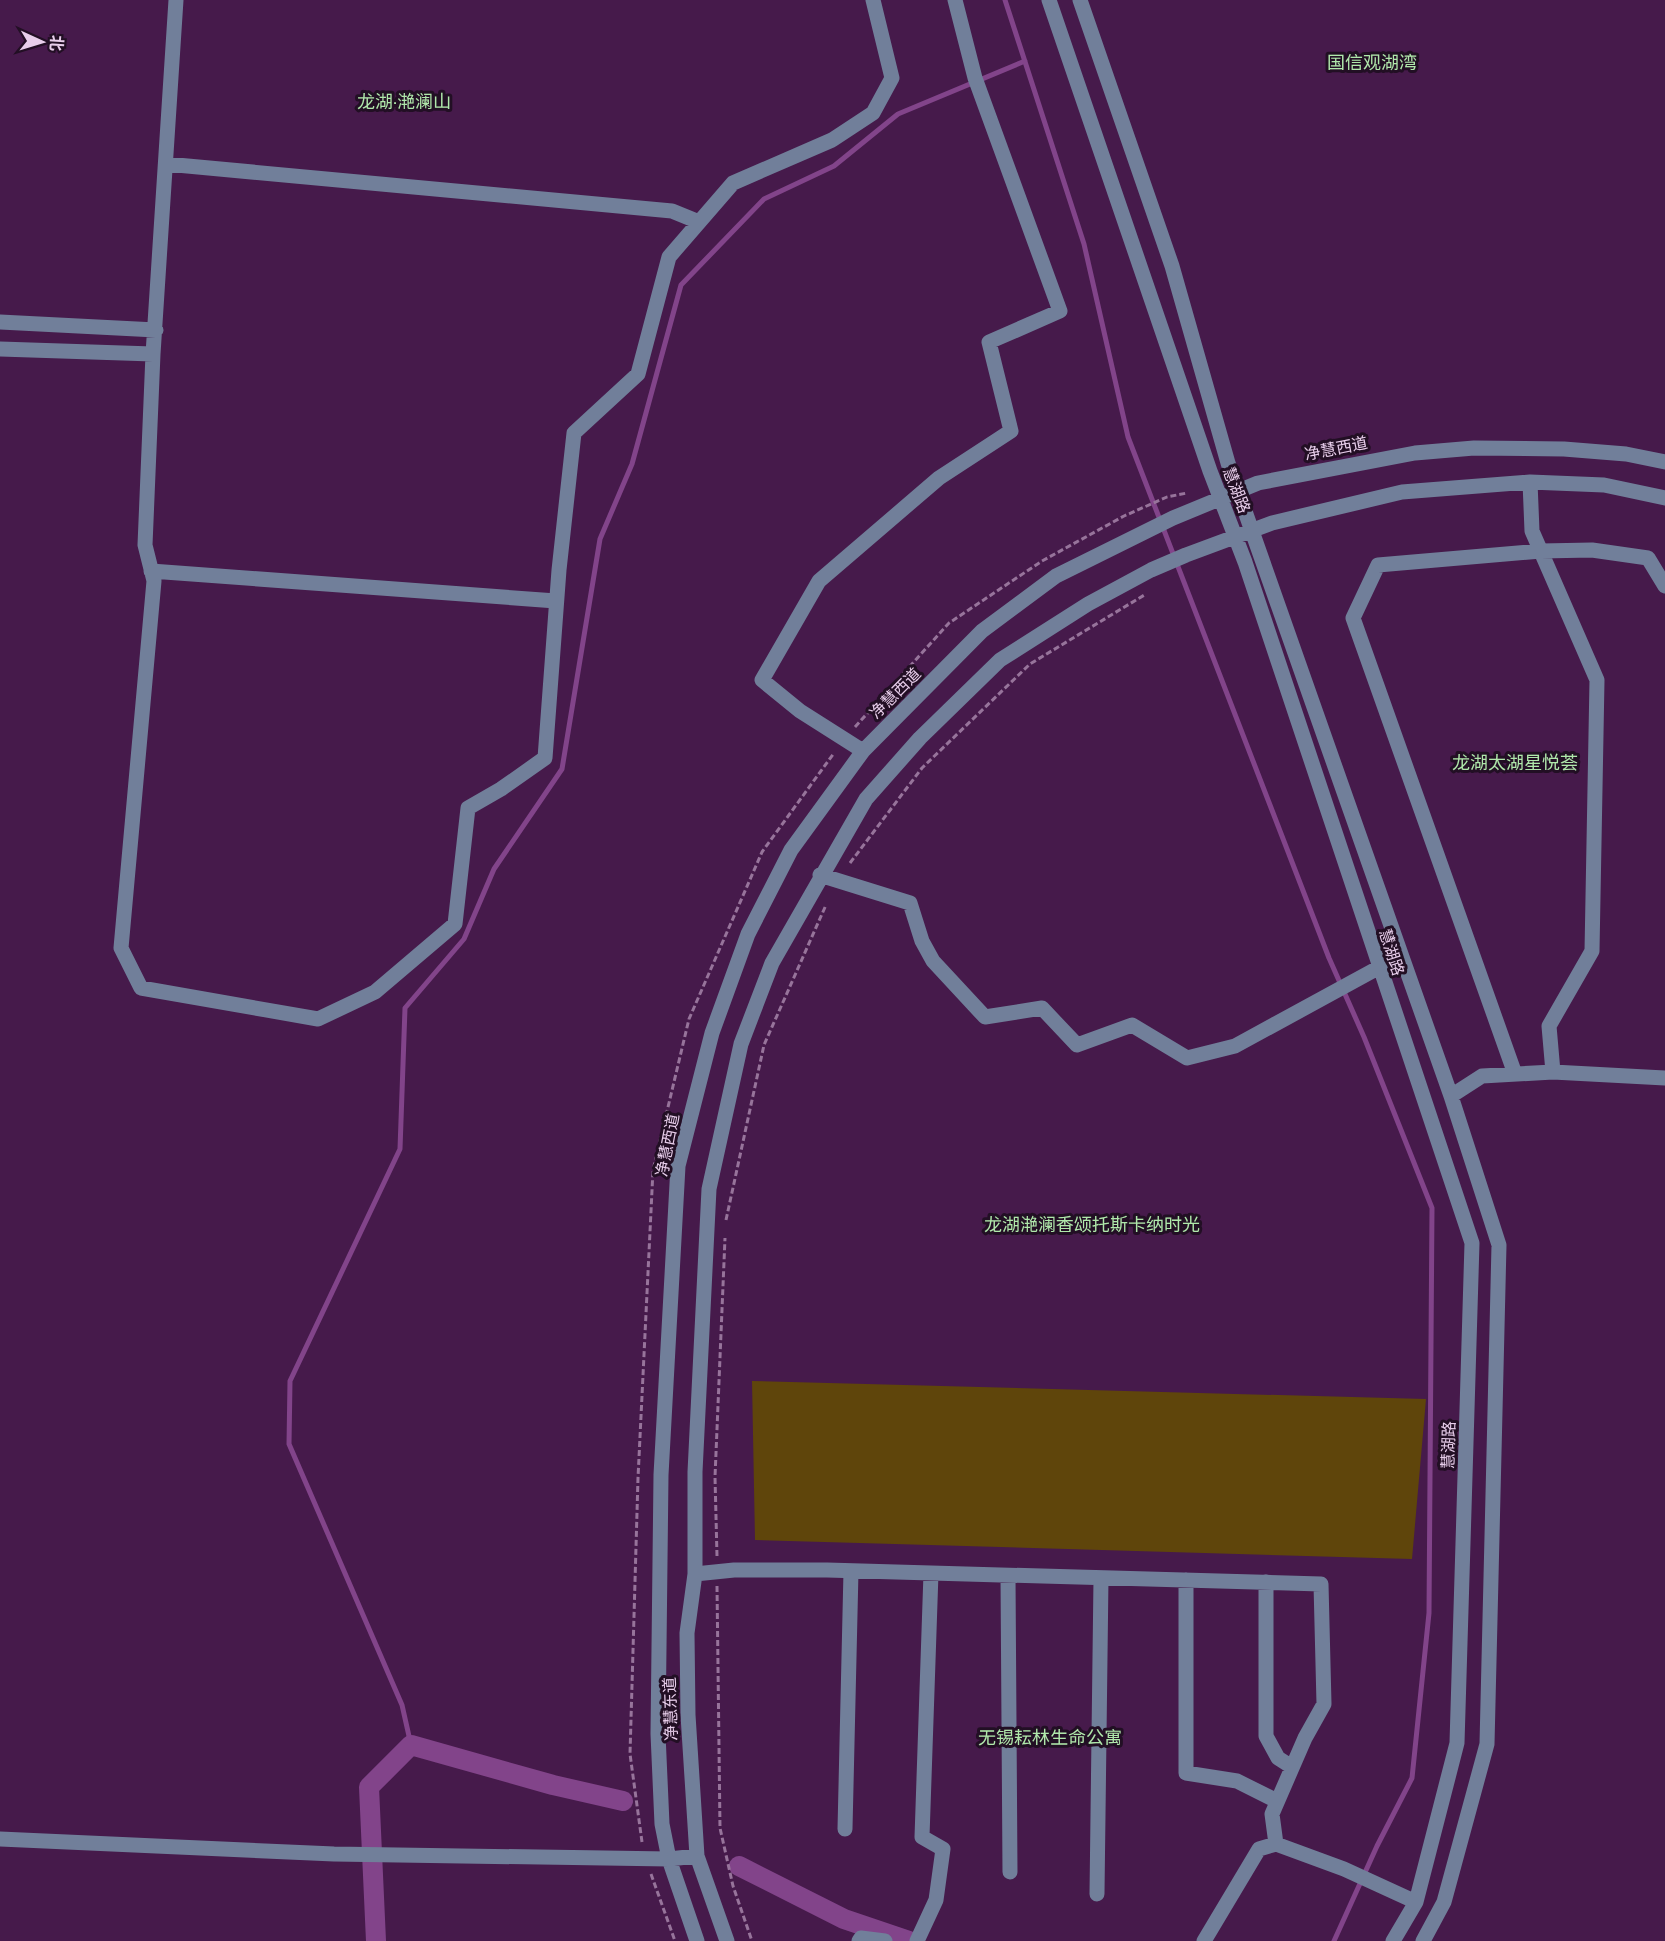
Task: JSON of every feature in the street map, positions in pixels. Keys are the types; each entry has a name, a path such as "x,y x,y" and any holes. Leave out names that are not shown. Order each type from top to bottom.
{"street":[{"path":"176,0 153,354 145,545 154,581 121,948 141,988 318,1019 375,992 455,924 468,808 501,789 546,758 556,601 574,433 638,374 669,257 733,183 832,140 873,113 892,78 873,0"},
{"path":"863,751 800,711 762,680 819,581 939,478 1011,431 989,342 1060,311 977,85 955,0"},
{"name":"慧湖路","path":"1049,0 1235,537 1472,1243 1457,1743 1416,1902 1393,1941"},
{"name":"慧湖路","path":"1080,0 1172,266 1228,463 1451,1096 1499,1245 1487,1744 1443,1902 1423,1941"},
{"path":"166,164 672,211 699,222"},
{"path":"0,322 156,330"},
{"path":"0,349 153,354"},
{"name":"净慧西道","path":"661,1475 678,1166 712,1033 748,933 791,850 863,751 982,631 1056,576 1137,535 1238,490 1258,483 1342,465 1415,453 1474,448 1626,454 1665,462"},
{"path":"1530,482 1532,531 1597,680 1592,951 1549,1026 1553,1072"},
{"path":"1378,968 1234,1046 1187,1058 1132,1025 1077,1045 1042,1008 985,1017 933,961 922,941 910,903 820,875 866,800 920,738 1000,660 1088,604 1151,570 1253,530 1402,492 1530,482 1604,485 1665,498"},
{"path":"1515,1074 1353,618 1378,565 1541,551 1592,550 1648,558 1665,585"},
{"path":"151,571 556,601"},
{"name":"净慧东道","path":"727,1941 697,1856 687,1692 687,1633 695,1574 695,1472 709,1189 741,1044 772,963 820,875"},
{"path":"1451,1096 1482,1076 1553,1072 1665,1078"},
{"name":"净慧东道","path":"661,1475 658,1734 662,1824 669,1859 698,1941"},
{"path":"695,1574 851,1571 1321,1584 1324,1704 1292,1767 1272,1814 1276,1844"},
{"path":"845,1829 851,1571"},
{"path":"920,1935 936,1900 943,1849 922,1837 931,1573"},
{"path":"1008,1576 1010,1872"},
{"path":"1097,1894 1101,1578"},
{"path":"1186,1580 1186,1773 1237,1781 1277,1801"},
{"path":"1266,1582 1266,1736 1278,1758 1292,1767"},
{"path":"0,1839 334,1854 392,1853 669,1859 697,1856"},
{"path":"1204,1941 1258,1849 1276,1844 1373,1882 1416,1902"},
{"path":"860,1941 861,1938 885,1941"}],"path":[{"path":"1124,516 1167,497"},
{"path":"752,1941 733,1886 720,1828 715,1477 726,1218 764,1045 837,881 922,768 1030,664 1147,593"}],"shaded area":[{"path":"752,1381 1426,1399 1412,1559 755,1540"}],"waterway":[{"path":"1005,0 1084,244 1128,437 1329,958 1364,1037 1432,1208 1429,1613 1412,1778 1377,1846 1334,1941"},
{"path":"411,1745 402,1705 289,1444 290,1381 400,1149 405,1008 464,939 494,869 562,769 600,539 632,464 681,285 764,199 834,166 898,114 1025,61"},
{"path":"376,1941 369,1787 411,1745 553,1785 623,1801"},
{"path":"739,1866 844,1919 909,1941"}],"district":[{"name":"国信观湖湾","path":"1372,63"},
{"name":"龙湖·滟澜山","path":"404,102"},
{"name":"龙湖太湖星悦荟","path":"1515,763"},
{"name":"龙湖滟澜香颂托斯卡纳时光","path":"1092,1225"},
{"name":"无锡耘林生命公寓","path":"1050,1738"}]}
